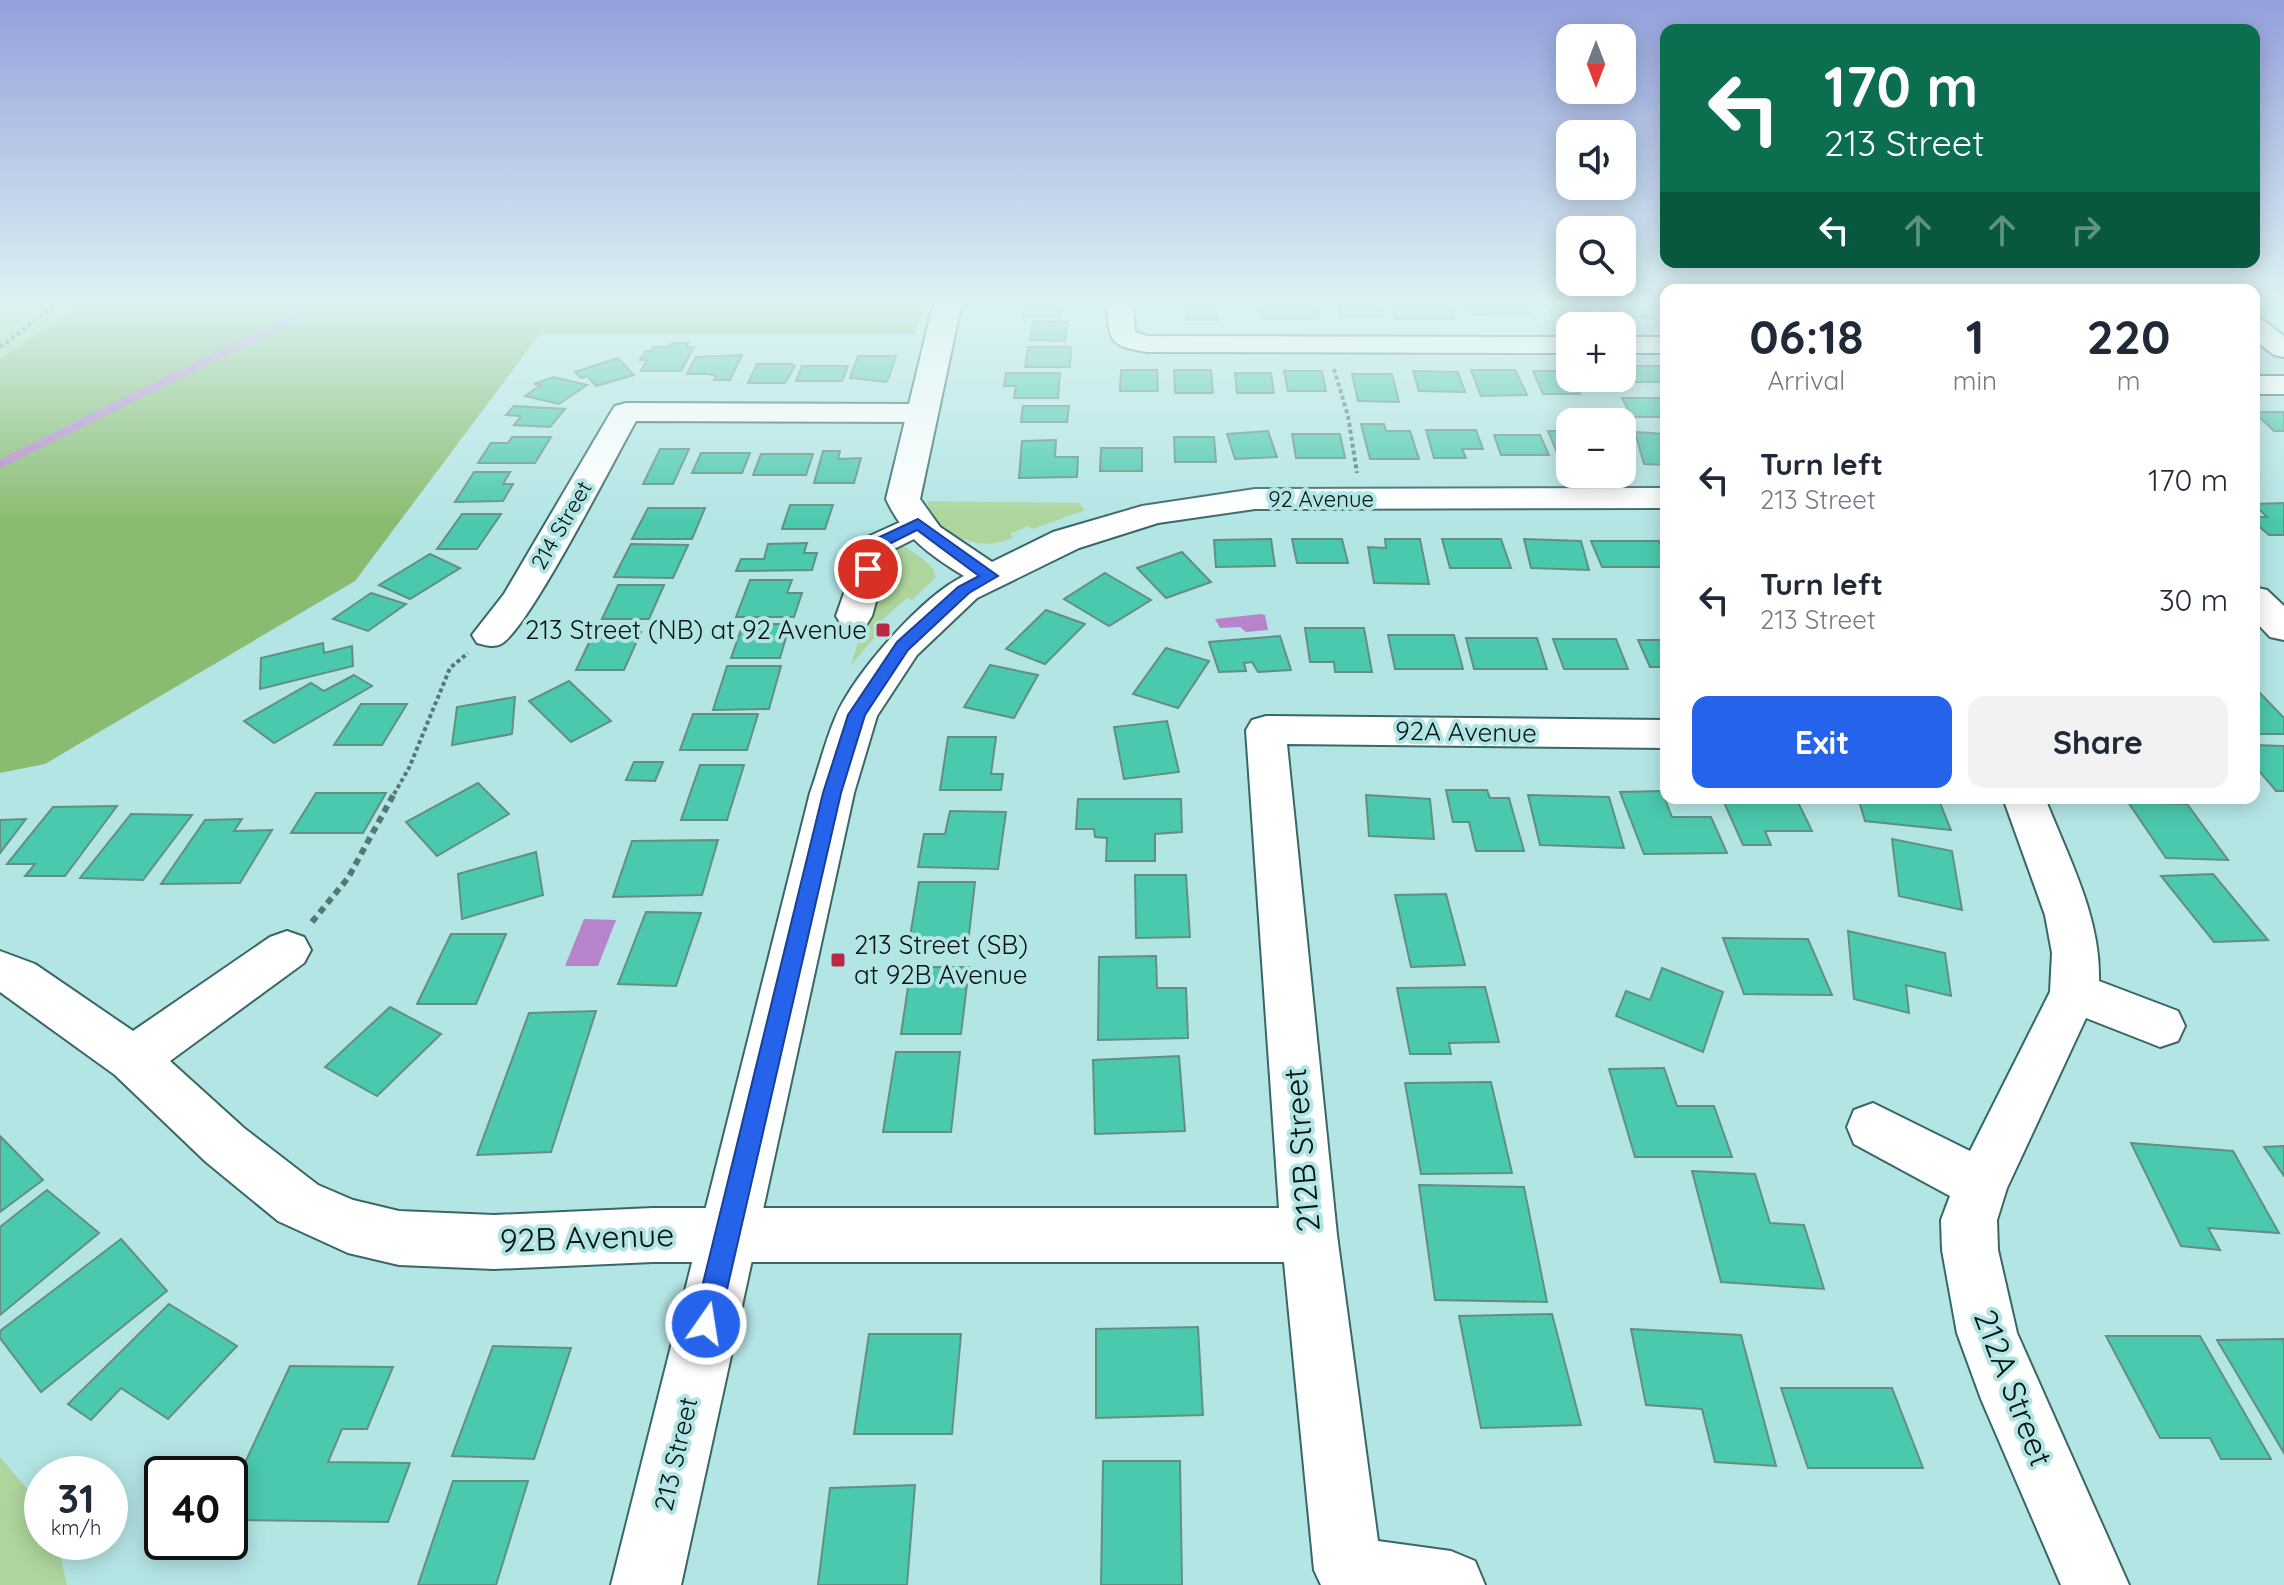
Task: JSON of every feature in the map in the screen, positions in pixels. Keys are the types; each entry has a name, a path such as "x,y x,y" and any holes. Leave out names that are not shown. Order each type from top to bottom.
{"street":[{"path":"931,375 903,499 907,512 918,524 990,576"},
{"path":"2260,385 2284,385"},
{"name":"214 Street","path":"490,635 519,599 626,412 922,413"},
{"name":"92 Avenue","path":"990,576 1066,540 1154,513 1255,499 1660,498"},
{"path":"854,616 875,546 918,524"},
{"name":"213 Street","path":"646,1585 832,793 857,715 903,646 964,590 990,576"},
{"path":"2260,604 2284,628"},
{"name":"92A Avenue","path":"1266,730 1660,734"},
{"name":"212B Street","path":"1266,730 1309,1235 1348,1570 1451,1585"},
{"name":"212A Street","path":"2026,804 2068,915 2076,953 2074,992 1981,1185 1969,1220 1970,1250 1987,1333 2012,1399 2095,1585"},
{"path":"133,1059 287,950"},
{"name":"92B Avenue","path":"0,971 18,978 55,1002 133,1059 260,1174 298,1203 348,1226 399,1238 494,1242 653,1235 1309,1235"},
{"path":"2074,992 2160,1026"},
{"path":"1873,1127 1981,1185"}],"path":[{"path":"1336,375 1348,416 1362,498"},
{"path":"287,950 348,878 409,768 450,668 490,635"}],"green space":[{"path":"0,375 509,375 355,581 45,764 0,773"},
{"path":"927,501 1079,503 1085,510 1033,529 1028,526 1010,534 1013,538 983,544 964,539 959,542 948,534 938,525"},
{"path":"902,544 927,562 936,577 912,600 907,598 882,620 886,624 851,665 884,556"},
{"path":"0,1457 24,1485 24,1560 61,1560 67,1585 0,1585"}],"shaded area":[{"path":"1265,615 1268,630 1246,632 1240,627 1220,628 1215,619"},
{"path":"584,919 616,920 598,966 565,966"}],"building":[{"path":"578,375 634,375 596,386 587,376 581,378"},
{"path":"712,375 732,375 730,380 714,380 716,376"},
{"path":"752,375 790,375 785,383 748,383"},
{"path":"798,375 844,375 842,381 796,381"},
{"path":"851,375 890,375 886,382 850,378"},
{"path":"1006,375 1060,375 1058,398 1014,398 1016,386 1004,386"},
{"path":"1121,375 1157,375 1158,391 1120,391"},
{"path":"1174,375 1211,375 1213,393 1175,393"},
{"path":"1235,375 1271,375 1274,393 1237,393"},
{"path":"1285,375 1323,375 1326,391 1288,391"},
{"path":"1352,375 1392,375 1399,402 1358,401"},
{"path":"1414,375 1459,375 1465,392 1419,391"},
{"path":"1473,375 1517,375 1527,395 1481,396"},
{"path":"1535,375 1556,375 1556,392 1580,394 1543,394"},
{"path":"1636,375 1660,375 1660,382 1636,382"},
{"path":"553,377 587,385 559,404 525,396 541,385 534,384"},
{"path":"1622,398 1660,398 1660,417 1636,417 1636,408 1627,408"},
{"path":"514,406 565,409 550,427 514,425 521,416 506,415"},
{"path":"1023,406 1069,406 1067,422 1021,422"},
{"path":"2260,412 2284,412 2284,431 2274,431 2260,418"},
{"path":"1361,424 1384,424 1386,431 1410,431 1419,459 1370,459"},
{"path":"1426,430 1476,430 1483,449 1462,449 1466,458 1434,458"},
{"path":"1268,431 1277,457 1235,459 1227,434"},
{"path":"1548,431 1556,431 1556,450"},
{"path":"1636,432 1660,434 1660,465 1644,464"},
{"path":"1292,434 1340,434 1345,458 1296,458"},
{"path":"1494,435 1540,435 1549,455 1501,455"},
{"path":"512,437 551,437 535,463 478,463 491,443 508,443"},
{"path":"1174,437 1214,437 1216,462 1175,462"},
{"path":"1056,440 1055,457 1078,457 1077,477 1019,478 1022,441"},
{"path":"1101,448 1142,448 1142,471 1100,471"},
{"path":"660,449 689,449 673,484 643,484"},
{"path":"823,451 840,451 838,459 861,458 854,483 814,483"},
{"path":"701,453 750,453 742,473 692,473"},
{"path":"761,454 813,454 806,475 753,475"},
{"path":"474,472 510,472 503,484 513,484 503,501 455,502"},
{"path":"2284,503 2284,535 2269,535 2260,527 2260,517 2267,517 2260,510 2260,504"},
{"path":"790,505 833,505 825,529 782,529"},
{"path":"648,508 705,508 692,539 632,539"},
{"path":"462,514 501,514 477,549 437,549"},
{"path":"1271,539 1275,566 1216,567 1214,540"},
{"path":"1292,539 1342,539 1348,563 1297,563"},
{"path":"1385,539 1420,539 1429,584 1374,583 1368,547 1386,548"},
{"path":"1442,539 1501,539 1511,568 1450,568"},
{"path":"1524,539 1581,541 1589,570 1531,568"},
{"path":"1591,541 1660,543 1660,567 1602,567"},
{"path":"807,543 804,553 817,553 812,570 736,571 741,559 764,559 768,544"},
{"path":"631,544 688,545 673,578 614,577"},
{"path":"1182,552 1211,582 1166,598 1137,568"},
{"path":"430,554 460,568 410,599 379,585"},
{"path":"1105,573 1151,600 1109,626 1064,599"},
{"path":"750,580 792,580 787,593 802,593 794,617 736,617"},
{"path":"618,585 664,585 649,619 602,619"},
{"path":"371,593 406,604 368,631 333,619"},
{"path":"1046,610 1085,624 1045,664 1006,649"},
{"path":"743,624 790,624 780,658 731,658"},
{"path":"1305,628 1364,628 1372,672 1335,672 1334,662 1310,662"},
{"path":"594,632 641,632 624,670 576,670"},
{"path":"1388,635 1454,635 1463,669 1395,669"},
{"path":"1280,636 1291,670 1258,672 1252,662 1244,663 1246,671 1219,672 1209,642"},
{"path":"1466,638 1537,638 1547,669 1474,669"},
{"path":"1553,639 1616,639 1628,669 1564,669"},
{"path":"1638,640 1660,640 1660,667 1650,667"},
{"path":"323,643 324,653 352,646 353,666 260,689 261,658"},
{"path":"1166,648 1209,661 1178,708 1133,694"},
{"path":"990,665 1038,675 1014,718 964,707"},
{"path":"727,666 781,666 769,709 713,710"},
{"path":"354,675 372,686 274,743 244,721 311,683 324,691"},
{"path":"569,681 611,721 571,742 529,701"},
{"path":"2260,693 2284,718 2284,734 2260,734"},
{"path":"515,697 512,734 452,745 457,707"},
{"path":"361,704 407,704 382,745 334,745"},
{"path":"693,714 758,714 747,750 680,750"},
{"path":"1167,721 1179,772 1124,779 1114,727"},
{"path":"948,737 996,737 991,774 1003,774 1001,790 940,790"},
{"path":"2260,745 2284,746 2284,791 2276,791 2260,772"},
{"path":"634,762 663,762 655,781 626,780"},
{"path":"700,765 744,765 727,820 681,820"},
{"path":"478,783 509,814 437,856 406,822"},
{"path":"1446,790 1487,790 1490,798 1509,798 1524,851 1476,851 1469,822 1453,822"},
{"path":"1660,791 1660,804 1667,804 1672,817 1711,817 1727,853 1644,854 1620,792"},
{"path":"316,793 386,793 363,833 291,833"},
{"path":"1366,795 1430,799 1434,839 1369,836"},
{"path":"1528,795 1609,797 1624,848 1540,845"},
{"path":"1078,799 1181,799 1182,832 1155,834 1155,861 1106,861 1107,838 1095,837 1094,829 1076,829"},
{"path":"1725,804 1799,804 1812,831 1765,831 1771,845 1743,845"},
{"path":"1860,804 1940,804 1951,830 1865,821"},
{"path":"2129,804 2187,804 2228,860 2166,858"},
{"path":"117,806 65,876 25,876 35,864 7,864 53,807"},
{"path":"950,811 1006,812 998,869 918,867 924,834 945,834"},
{"path":"131,814 192,815 143,880 80,878"},
{"path":"26,819 0,853 0,820"},
{"path":"242,819 234,831 272,830 240,883 161,884 205,820"},
{"path":"1892,839 1952,851 1962,910 1899,896"},
{"path":"718,840 702,895 613,897 632,841"},
{"path":"536,852 543,895 462,919 458,874"},
{"path":"2213,874 2268,940 2214,942 2161,876"},
{"path":"1135,875 1186,875 1190,937 1136,938"},
{"path":"919,882 975,882 968,943 909,943"},
{"path":"1446,894 1465,965 1411,967 1395,895"},
{"path":"646,912 701,913 676,986 618,984"},
{"path":"1848,931 1945,953 1951,996 1906,985 1909,1013 1854,999"},
{"path":"451,934 506,934 476,1004 417,1004"},
{"path":"1723,938 1808,939 1832,995 1744,994"},
{"path":"1156,956 1157,988 1186,988 1188,1038 1098,1040 1099,957"},
{"path":"911,967 969,967 961,1034 901,1034"},
{"path":"1662,968 1723,992 1703,1052 1616,1016 1626,991 1650,1000"},
{"path":"1485,987 1499,1042 1449,1043 1451,1054 1410,1054 1397,988"},
{"path":"390,1007 441,1034 377,1096 325,1067"},
{"path":"596,1011 551,1152 477,1155 529,1013"},
{"path":"896,1052 960,1052 951,1132 883,1132"},
{"path":"1179,1056 1185,1131 1095,1134 1093,1060"},
{"path":"1664,1068 1677,1106 1714,1106 1732,1157 1635,1157 1609,1069"},
{"path":"1491,1082 1512,1173 1421,1174 1405,1083"},
{"path":"0,1136 43,1180 0,1212"},
{"path":"2131,1143 2233,1151 2279,1233 2208,1228 2220,1250 2181,1246"},
{"path":"2284,1146 2284,1176 2264,1147"},
{"path":"1692,1171 1755,1174 1770,1223 1804,1225 1824,1289 1721,1282"},
{"path":"1419,1185 1524,1187 1547,1302 1435,1300"},
{"path":"47,1190 99,1233 0,1315 0,1227"},
{"path":"121,1239 167,1291 41,1392 0,1338 0,1331"},
{"path":"169,1304 237,1346 168,1419 121,1388 91,1420 68,1404"},
{"path":"1552,1314 1581,1425 1481,1428 1459,1316"},
{"path":"1198,1327 1203,1415 1096,1418 1096,1329"},
{"path":"1631,1329 1741,1335 1776,1466 1715,1462 1702,1409 1646,1405"},
{"path":"869,1334 961,1334 952,1434 854,1434"},
{"path":"2106,1336 2200,1336 2271,1459 2221,1459 2210,1438 2160,1438"},
{"path":"2284,1339 2284,1453 2217,1340"},
{"path":"493,1346 571,1348 534,1459 452,1456"},
{"path":"290,1366 393,1367 367,1429 342,1429 328,1462 410,1463 388,1522 248,1520 248,1456"},
{"path":"1781,1388 1892,1388 1923,1468 1808,1468"},
{"path":"1103,1461 1180,1461 1182,1585 1101,1585"},
{"path":"453,1481 528,1481 496,1585 418,1585"},
{"path":"915,1485 907,1585 818,1585 830,1488"}],"waterway":[{"path":"0,464 178,375"}],"place":[{"name":"213 Street (NB) at 92 Avenue","path":"883,630"},
{"name":"213 Street (SB) at 92B Avenue","path":"838,960"}],"route":[{"path":"706,1324 832,793 857,715 878,679 903,646 964,590 990,576 958,556 918,524 875,546 868,569"}]}
